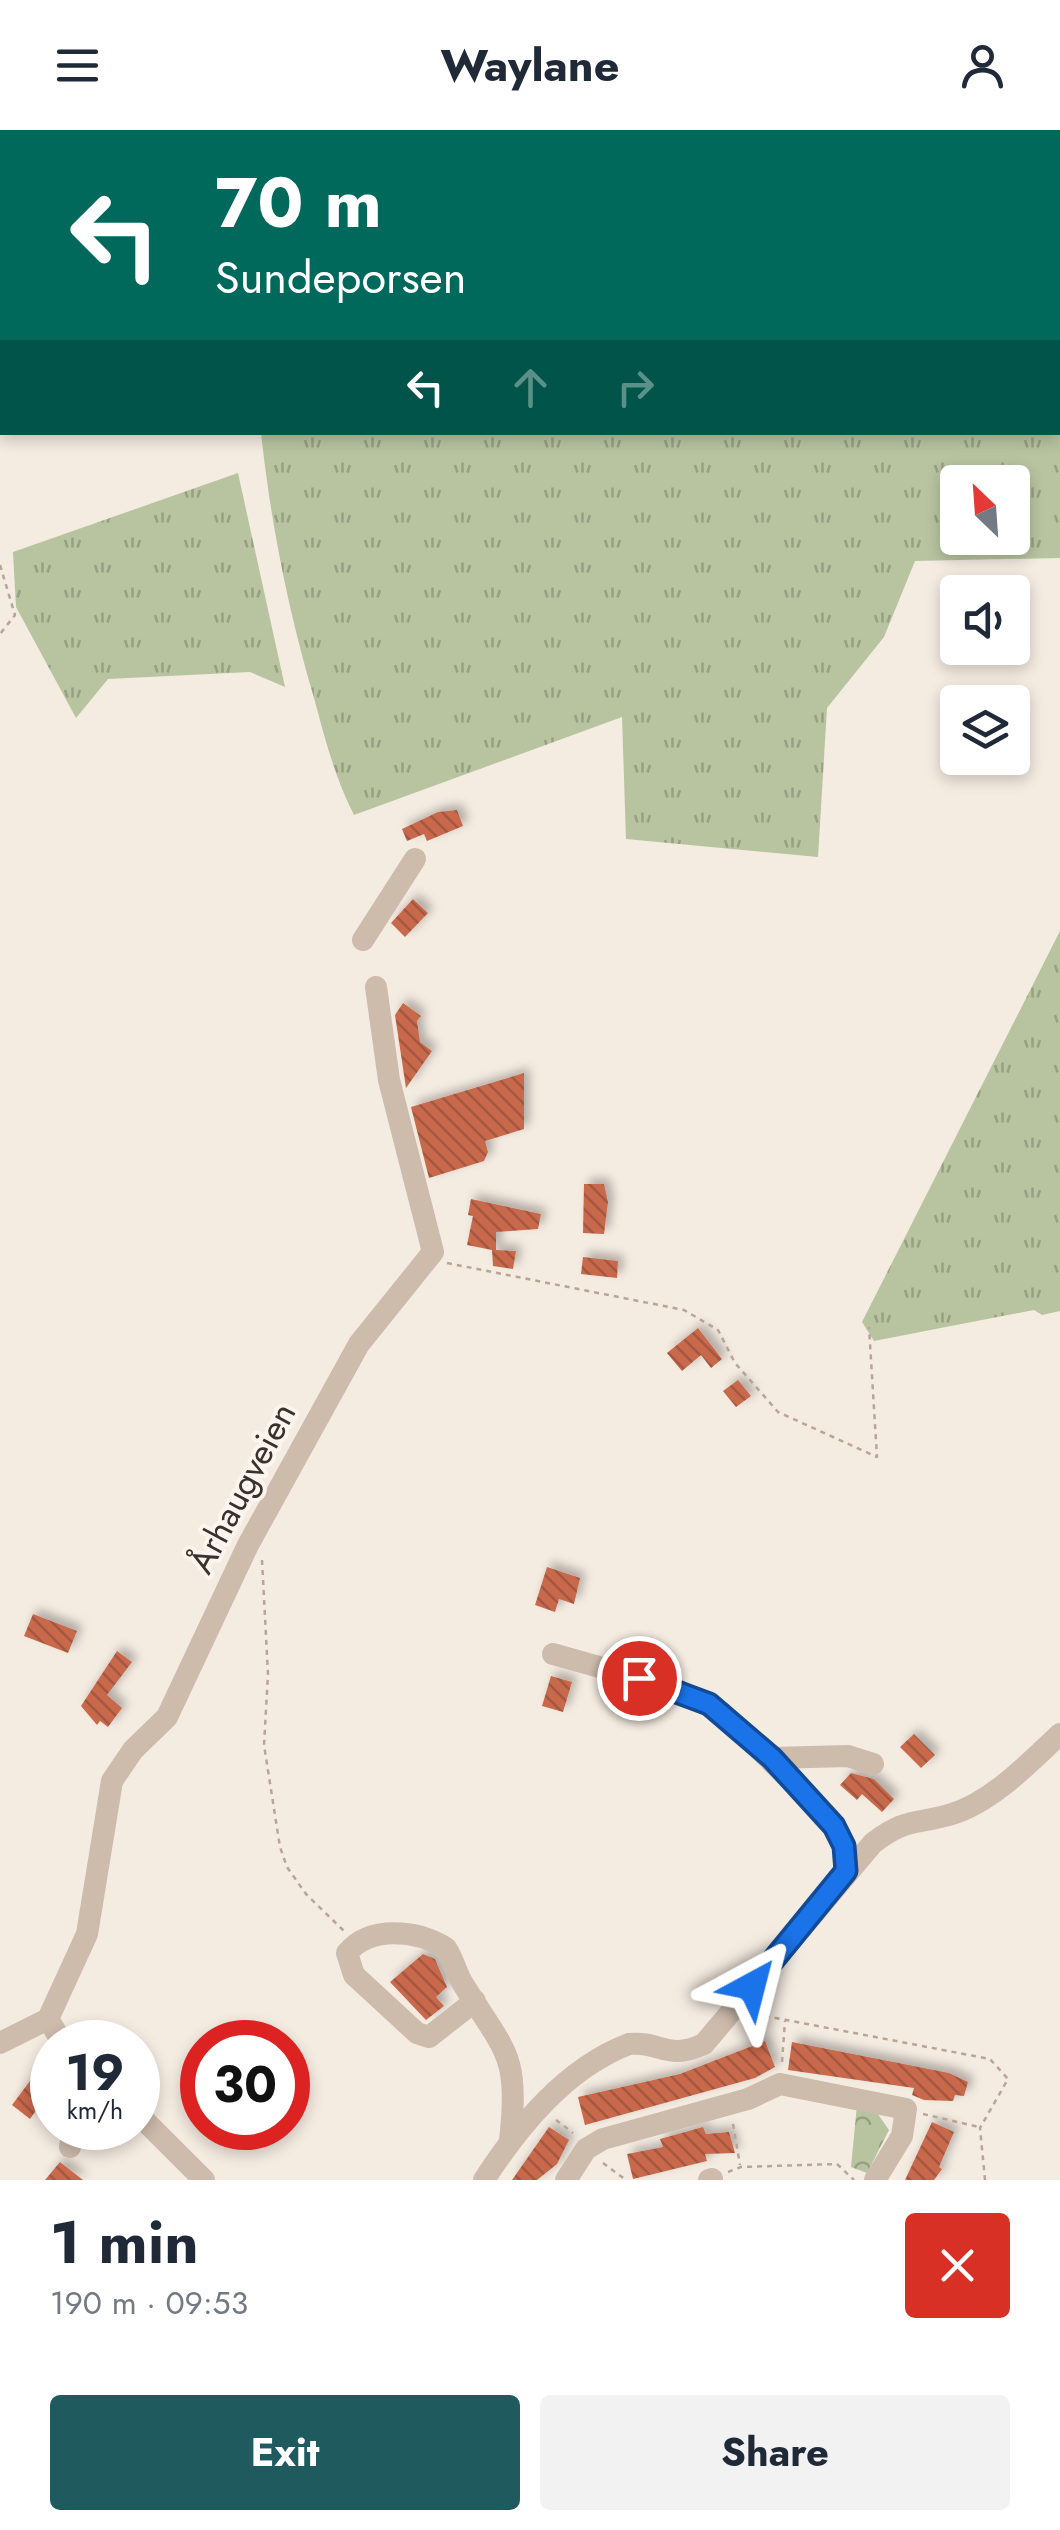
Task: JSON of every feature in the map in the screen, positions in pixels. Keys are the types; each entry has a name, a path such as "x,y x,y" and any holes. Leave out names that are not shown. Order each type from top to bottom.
{"street":[{"path":"363,940 416,858"},
{"path":"376,986 390,1080 433,1252"},
{"name":"Århaugveien","path":"48,2019 86,1934 112,1781 126,1759 167,1717 248,1546 359,1344 433,1252"},
{"path":"553,1654 696,1697 722,1713 772,1758 834,1826 844,1846 846,1871"},
{"path":"484,2180 510,2140 564,2085 616,2049 637,2043 666,2054 686,2052 704,2044 846,1871 898,1824 951,1814 973,1805 1060,1734"},
{"path":"772,1758 848,1756 873,1764"},
{"path":"475,2002 458,2010 438,2034 428,2038 416,2032 354,1975 346,1953 373,1934 434,1940 446,1948 475,2002 497,2030 509,2061 510,2140"},
{"path":"0,2043 48,2019"},
{"path":"566,2180 586,2149 603,2139 730,2104 780,2084 906,2110 902,2136 875,2180"},
{"path":"160,2133 204,2180"}],"path":[{"path":"0,565 15,615 0,634"},
{"path":"433,1252 448,1264 697,1316 718,1330 735,1363 778,1412 877,1457 869,1327"},
{"path":"248,1546 266,1567 264,1745 280,1846 287,1866 306,1894 355,1943"},
{"path":"734,2010 990,2059 1008,2078 980,2128 985,2180"},
{"path":"780,2084 785,2019"},
{"path":"730,2104 741,2167"},
{"path":"906,2110 980,2128"},
{"path":"710,2180 741,2167 837,2164 854,2180"}],"green space":[{"path":"261,435 1060,435 1060,558 915,561 884,637 827,708 818,857 626,839 622,717 354,815 331,758 288,599"},
{"path":"238,473 285,687 250,672 108,679 76,718 16,607 13,552"},
{"path":"1060,931 1060,1311 1042,1315 1034,1310 874,1341 862,1322"},
{"path":"857,2105 875,2110 889,2130 867,2173 851,2167"}],"building":[{"path":"457,810 463,826 427,841 424,834 407,841 402,829 438,812"},
{"path":"413,899 428,913 405,937 391,923"},
{"path":"403,1003 421,1016 417,1021 420,1042 432,1051 406,1088 395,1015"},
{"path":"524,1073 524,1129 485,1141 488,1152 484,1161 429,1178 411,1107"},
{"path":"584,1184 604,1184 608,1202 604,1234 583,1233"},
{"path":"471,1199 541,1214 538,1229 496,1232 496,1250 516,1251 513,1269 493,1266 492,1250 467,1245 473,1216 468,1215"},
{"path":"583,1257 618,1261 617,1278 581,1274"},
{"path":"698,1328 722,1359 711,1368 701,1355 682,1371 667,1353"},
{"path":"738,1380 751,1396 736,1407 723,1391"},
{"path":"547,1567 580,1578 574,1604 559,1599 555,1612 535,1605"},
{"path":"33,1614 77,1631 68,1653 24,1636"},
{"path":"117,1651 132,1662 107,1695 122,1708 108,1727 100,1721 97,1725 81,1706"},
{"path":"551,1676 572,1682 563,1712 542,1706"},
{"path":"914,1734 935,1755 921,1768 900,1747"},
{"path":"851,1773 874,1779 894,1799 882,1812 862,1794 857,1800 840,1785"},
{"path":"423,1954 435,1959 447,1987 436,1997 444,2006 426,2020 390,1982"},
{"path":"765,2041 775,2067 755,2078 585,2125 578,2097 680,2074"},
{"path":"792,2042 949,2073 968,2082 964,2096 955,2095 953,2101 924,2100 912,2095 914,2088 788,2070"},
{"path":"30,2081 30,2119 12,2105"},
{"path":"932,2122 954,2132 939,2167 942,2169 934,2180 905,2180"},
{"path":"549,2127 569,2140 557,2164 537,2180 512,2180"},
{"path":"703,2127 706,2134 729,2132 735,2153 705,2154 707,2161 633,2179 627,2154 663,2147 660,2139"},
{"path":"60,2162 83,2180 45,2180"}],"route":[{"path":"639,1678 696,1697 722,1713 826,1815 844,1846 846,1871 752,1986"}]}
